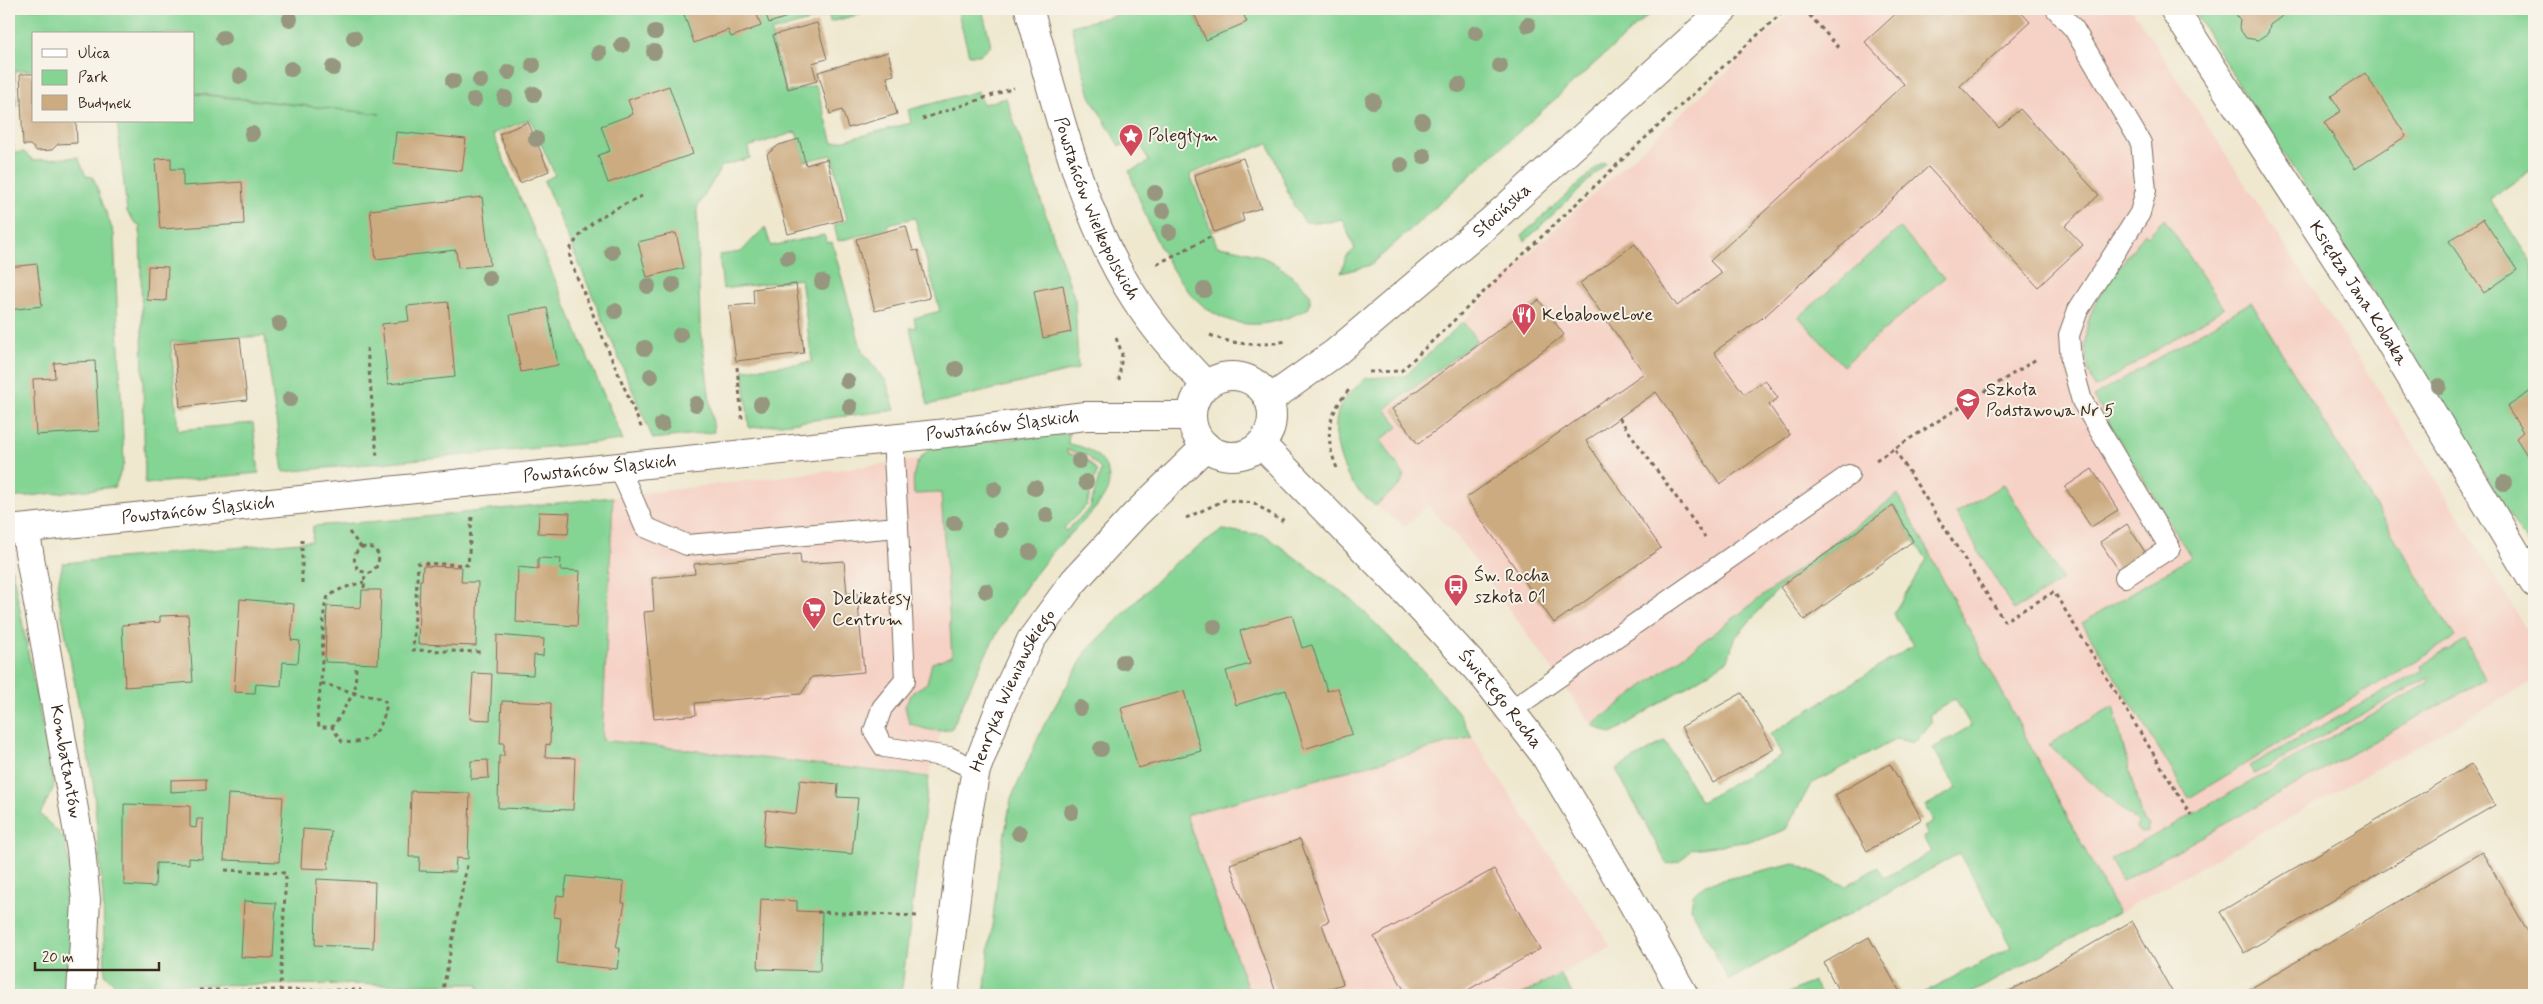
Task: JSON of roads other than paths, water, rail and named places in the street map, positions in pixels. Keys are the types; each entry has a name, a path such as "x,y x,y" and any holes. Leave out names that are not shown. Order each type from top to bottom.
{"street":[{"name":"Powstańców Wielkopolskich","path":"1029,9 1093,214 1115,264 1134,298 1183,361 1206,385"},
{"name":"Słocińska","path":"1270,399 1335,353 1490,222 1724,9"},
{"name":"Księdza Jana Kobaka","path":"2174,9 2382,328 2534,583"},
{"path":"1242,376 1253,381 1270,399 1273,411 1272,423 1268,435 1253,451 1234,456 1214,452 1206,446 1194,428 1192,416 1196,399 1206,385 1217,379 1242,376"},
{"name":"Powstańców Śląskich","path":"17,530 745,454 1085,416 1192,416"},
{"name":"Świętego Rocha","path":"1261,444 1428,615 1485,678 1544,754 1628,895 1684,995"},
{"name":"Henryka Wieniawskiego","path":"944,995 963,840 976,770 1002,702 1031,640 1074,581 1135,515 1206,446"},
{"name":"Kombatantów","path":"17,530 81,850 86,900 81,995"}],"lane":[{"path":"2056,9 2074,29 2141,143 2146,190 2140,214 2078,310 2069,335 2071,360 2082,401 2170,548 2125,577"},
{"path":"893,438 905,680 882,708 874,731 884,747 949,757 976,770"},
{"path":"619,467 645,527 687,546 898,527"},
{"path":"1510,710 1849,475"}],"place":[{"name":"Poległym","path":"1131,157"},
{"name":"KebaboweLove","path":"1524,336"},
{"name":"Szkoła Podstawowa Nr 5","path":"1968,421"},
{"name":"Św. Rocha szkoła 01","path":"1456,607"},
{"name":"Delikatesy Centrum","path":"814,630"}]}
